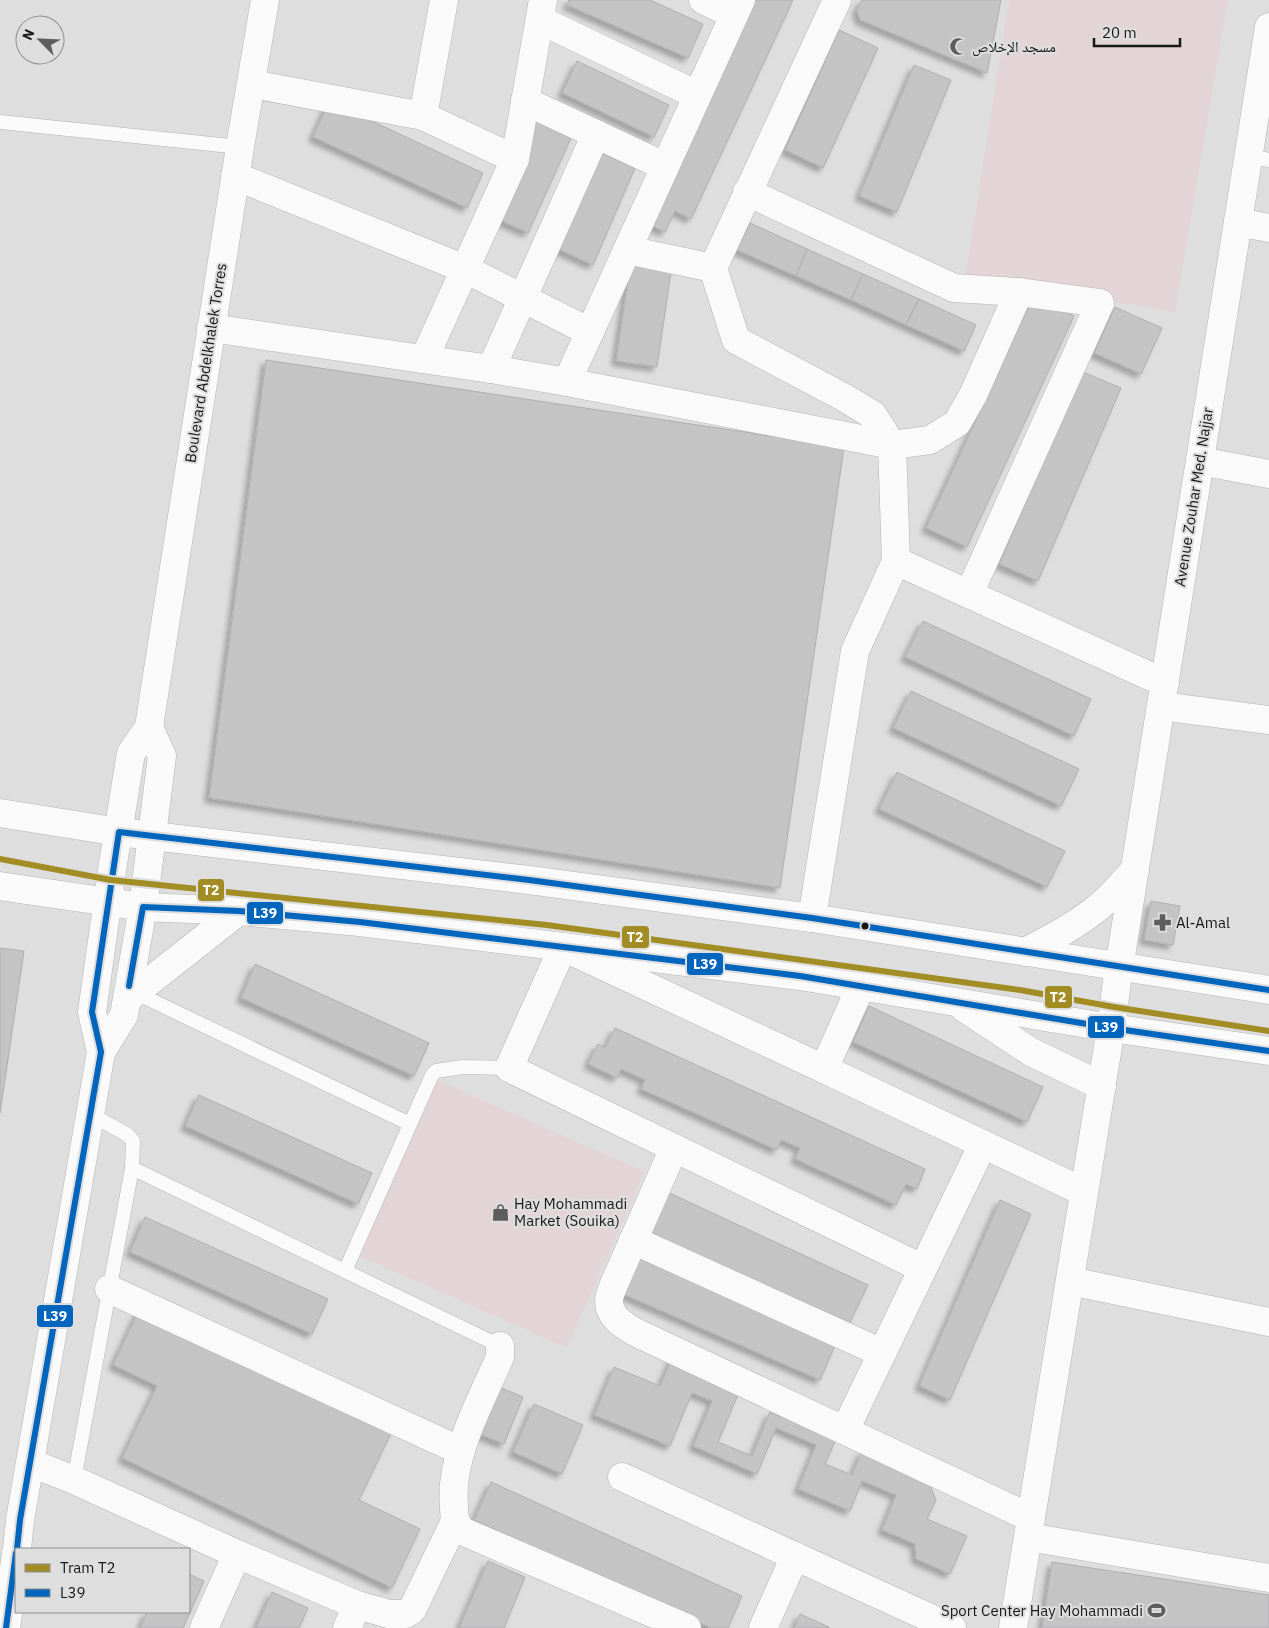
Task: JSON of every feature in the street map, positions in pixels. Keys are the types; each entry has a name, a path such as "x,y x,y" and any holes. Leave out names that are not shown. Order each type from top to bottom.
{"street":[{"name":"Boulevard Abdelkhalek Torres","path":"101,1052 92,1012 118,832 131,753 148,727 235,176 265,0"},
{"path":"423,116 444,0"},
{"path":"567,382 737,7 703,0"},
{"path":"812,918 855,651 896,561 892,445 873,415 736,340 713,268 837,0"},
{"path":"424,359 515,159 541,10 697,95"},
{"name":"Avenue Zouhar Med. Najjar","path":"1013,1628 1102,1086 1238,222 1259,158 1269,27"},
{"path":"252,84 423,116 515,159"},
{"path":"525,101 664,166"},
{"path":"491,369 596,134"},
{"path":"235,176 465,269 590,332"},
{"path":"747,192 954,288 1019,292 1100,303 969,594"},
{"path":"1238,222 1269,228"},
{"path":"627,250 713,268"},
{"path":"211,328 567,382 892,445 930,440 957,423 973,395 1019,292"},
{"path":"1200,461 1269,474"},
{"path":"896,561 969,594 1163,694 1269,720"},
{"name":"Boulevard Abdelkhalek Torres","path":"16,1548 101,1052 124,1015 131,996 162,756 148,727"},
{"path":"0,813 118,832 529,880 812,918 1269,990"},
{"path":"1025,952 1084,918 1135,870"},
{"path":"0,886 143,907 239,911 360,922 800,976 1111,1028 1269,1051"},
{"path":"131,996 239,911"},
{"path":"563,946 510,1068 922,1268"},
{"path":"563,946 1084,1192"},
{"path":"824,1069 862,986"},
{"path":"956,1002 1031,1052 1102,1086"},
{"path":"845,1430 983,1144"},
{"path":"674,1148 615,1282 609,1301 612,1312 618,1322 845,1430 1029,1528 1269,1578"},
{"path":"633,1240 882,1353"},
{"path":"1070,1281 1269,1322"},
{"path":"110,1289 462,1451"},
{"path":"500,1346 500,1357 470,1428 456,1473 453,1499 455,1521 462,1531 687,1628"},
{"path":"31,1463 74,1480 237,1554 352,1617 405,1614 412,1610 455,1521"},
{"path":"622,1477 795,1556 906,1618 952,1628"},
{"path":"0,1549 15,1551"},
{"path":"204,1628 237,1554"},
{"name":"Boulevard Abdelkhalek Torres","path":"6,1628 5,1595 15,1555"},
{"path":"763,1628 795,1556"}],"lane":[{"path":"0,122 240,147"},
{"path":"131,996 410,1124"},
{"path":"345,1272 429,1081 436,1071 463,1067 510,1068"},
{"path":"74,1480 132,1168 133,1141 128,1136 90,1114"},
{"path":"132,1168 500,1346"}],"shaded area":[{"path":"1009,0 1228,0 1175,312 965,278"},
{"name":"Hay Mohammadi Market (Souika)","path":"433,1078 645,1172 567,1348 355,1254"}],"building":[{"path":"569,0 650,0 703,24 688,58 567,5"},
{"path":"750,0 793,0 691,219 675,211 665,232 646,223"},
{"name":"مسجد الإخلاص","path":"862,0 1001,0 987,73 860,20 857,10"},
{"path":"839,30 878,48 823,168 785,150"},
{"path":"577,61 669,105 654,137 562,93"},
{"path":"914,65 951,80 897,212 859,196"},
{"path":"329,101 483,173 467,208 313,137"},
{"path":"534,121 571,138 528,233 491,216"},
{"path":"599,152 635,168 593,265 558,249"},
{"path":"750,223 807,249 796,276 737,250"},
{"path":"807,249 863,274 851,300 796,276"},
{"path":"631,260 672,265 657,367 616,361"},
{"path":"863,274 919,299 906,325 851,300"},
{"path":"1033,297 1074,316 967,547 926,528"},
{"path":"919,299 976,325 964,351 906,325"},
{"path":"1115,307 1162,328 1141,374 1094,353"},
{"path":"266,360 844,447 780,888 209,798"},
{"path":"1083,372 1121,388 1038,581 999,564"},
{"path":"923,621 1091,699 1074,736 905,657"},
{"path":"911,691 1079,769 1061,806 893,728"},
{"path":"897,772 1065,851 1047,887 879,809"},
{"name":"Al-Amal","path":"1151,901 1180,906 1173,945 1144,940"},
{"path":"0,948 24,951 0,1113"},
{"path":"255,964 429,1043 414,1076 241,998"},
{"path":"869,1006 1043,1087 1027,1122 853,1042"},
{"path":"615,1028 925,1169 917,1189 906,1184 896,1205 795,1159 800,1148 781,1140 777,1150 641,1089 645,1080 621,1069 617,1078 588,1064 598,1044 605,1048"},
{"path":"199,1095 372,1173 358,1204 185,1126"},
{"path":"665,1191 868,1285 848,1326 647,1232"},
{"path":"1000,1200 1031,1214 950,1400 919,1386"},
{"path":"145,1217 328,1299 312,1334 130,1252"},
{"path":"633,1252 837,1341 820,1380 616,1291"},
{"path":"140,1308 393,1429 359,1500 420,1529 392,1588 122,1458 157,1386 113,1365"},
{"path":"672,1358 741,1387 718,1442 752,1456 770,1412 836,1439 825,1464 852,1475 862,1451 927,1478 936,1500 927,1519 967,1536 950,1574 916,1559 915,1544 882,1530 896,1495 862,1481 850,1511 798,1489 816,1445 776,1428 757,1474 693,1446 712,1401 692,1393 670,1446 594,1415 614,1367 660,1386"},
{"path":"492,1384 523,1397 504,1444 472,1431"},
{"path":"534,1404 583,1425 562,1474 513,1452"},
{"path":"491,1482 742,1596 728,1628 711,1628 474,1520"},
{"path":"488,1561 525,1577 504,1628 459,1628"},
{"name":"Sport Center Hay Mohammadi","path":"1052,1562 1269,1595 1269,1628 1042,1628"},
{"path":"190,1574 204,1581 190,1612"},
{"path":"272,1592 308,1608 299,1628 256,1628"},
{"path":"147,1613 190,1613 183,1628 140,1628"},
{"path":"800,1614 829,1627 829,1628 794,1628"}],"tram line":[{"name":"T2","path":"0,859 111,880 547,925 1020,990 1114,1007 1269,1031"}],"transit line":[{"name":"L39","path":"17,1548 20,1520 101,1052 92,1012 119,832 529,880 812,918 1269,990"},
{"name":"L39","path":"129,986 143,907 239,911 360,922 800,976 1111,1028 1269,1051"},
{"name":"L39","path":"6,1628 15,1560"}],"place":[{"name":"مسجد الإخلاص","path":"958,47"},
{"name":"Al-Amal","path":"1162,923"},
{"name":"Hay Mohammadi Market (Souika)","path":"500,1213"},
{"name":"Sport Center Hay Mohammadi","path":"1157,1611"}]}
